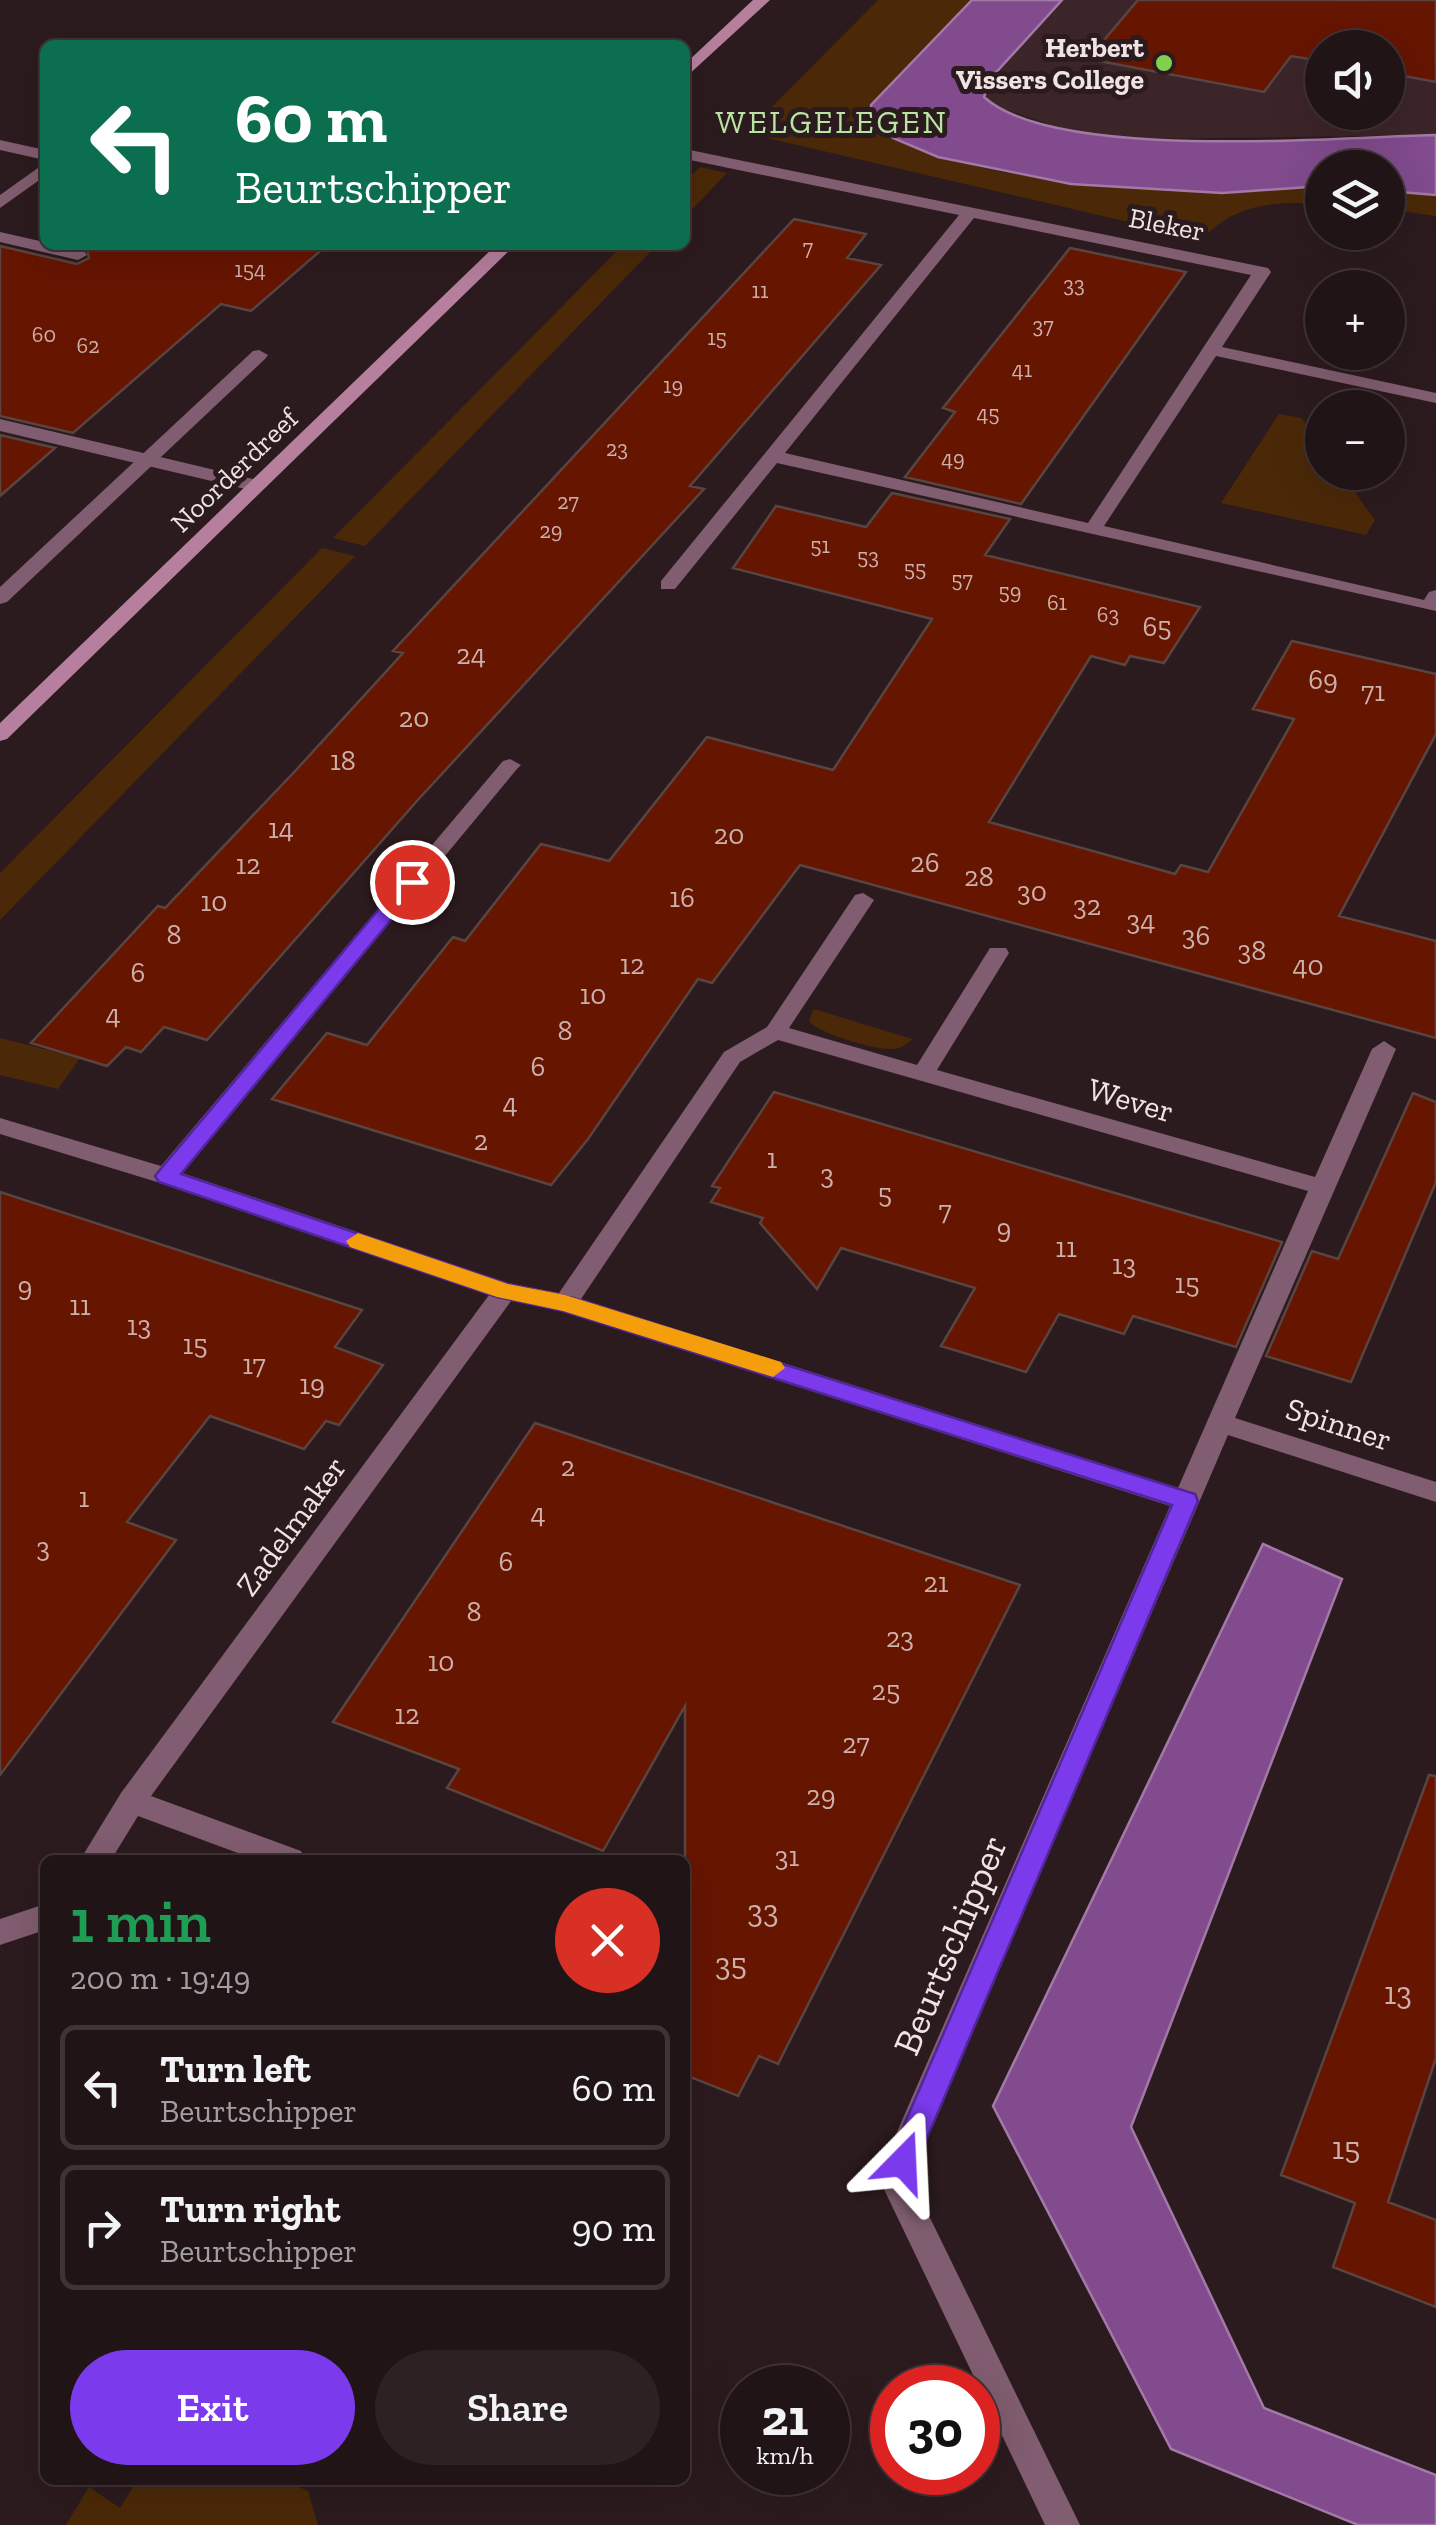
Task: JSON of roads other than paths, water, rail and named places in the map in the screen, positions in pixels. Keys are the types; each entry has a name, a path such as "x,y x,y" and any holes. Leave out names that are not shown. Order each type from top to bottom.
{"street":[{"path":"690,68 762,0"},
{"path":"0,145 40,153"},
{"name":"Bleker","path":"690,155 1262,272 1093,529"},
{"path":"0,203 40,172"},
{"path":"668,585 970,212"},
{"path":"0,237 40,246"},
{"path":"56,250 78,255"},
{"name":"Noorderdreef","path":"0,735 501,250"},
{"path":"1213,350 1436,398"},
{"path":"0,598 259,355"},
{"path":"0,426 258,486"},
{"path":"773,456 1430,608 1436,596"},
{"path":"166,1176 510,765"},
{"path":"565,1304 732,1057 775,1032 863,900"},
{"path":"923,1074 998,953"},
{"name":"Wever","path":"775,1032 1322,1187"},
{"path":"1220,1424 1384,1049"},
{"path":"0,1126 166,1176 505,1291 565,1304 1186,1501"},
{"name":"Zadelmaker","path":"99,1855 132,1802 505,1291"},
{"name":"Spinner","path":"1220,1424 1436,1492"},
{"name":"Beurtschipper","path":"1063,2525 897,2183 909,2141 1220,1424"},
{"path":"132,1802 277,1855"},
{"path":"0,1932 40,1918"}],"place":[{"name":"Herbert Vissers College","path":"1164,63"}],"district":[{"name":"WELGELEGEN","path":"832,122"}]}
